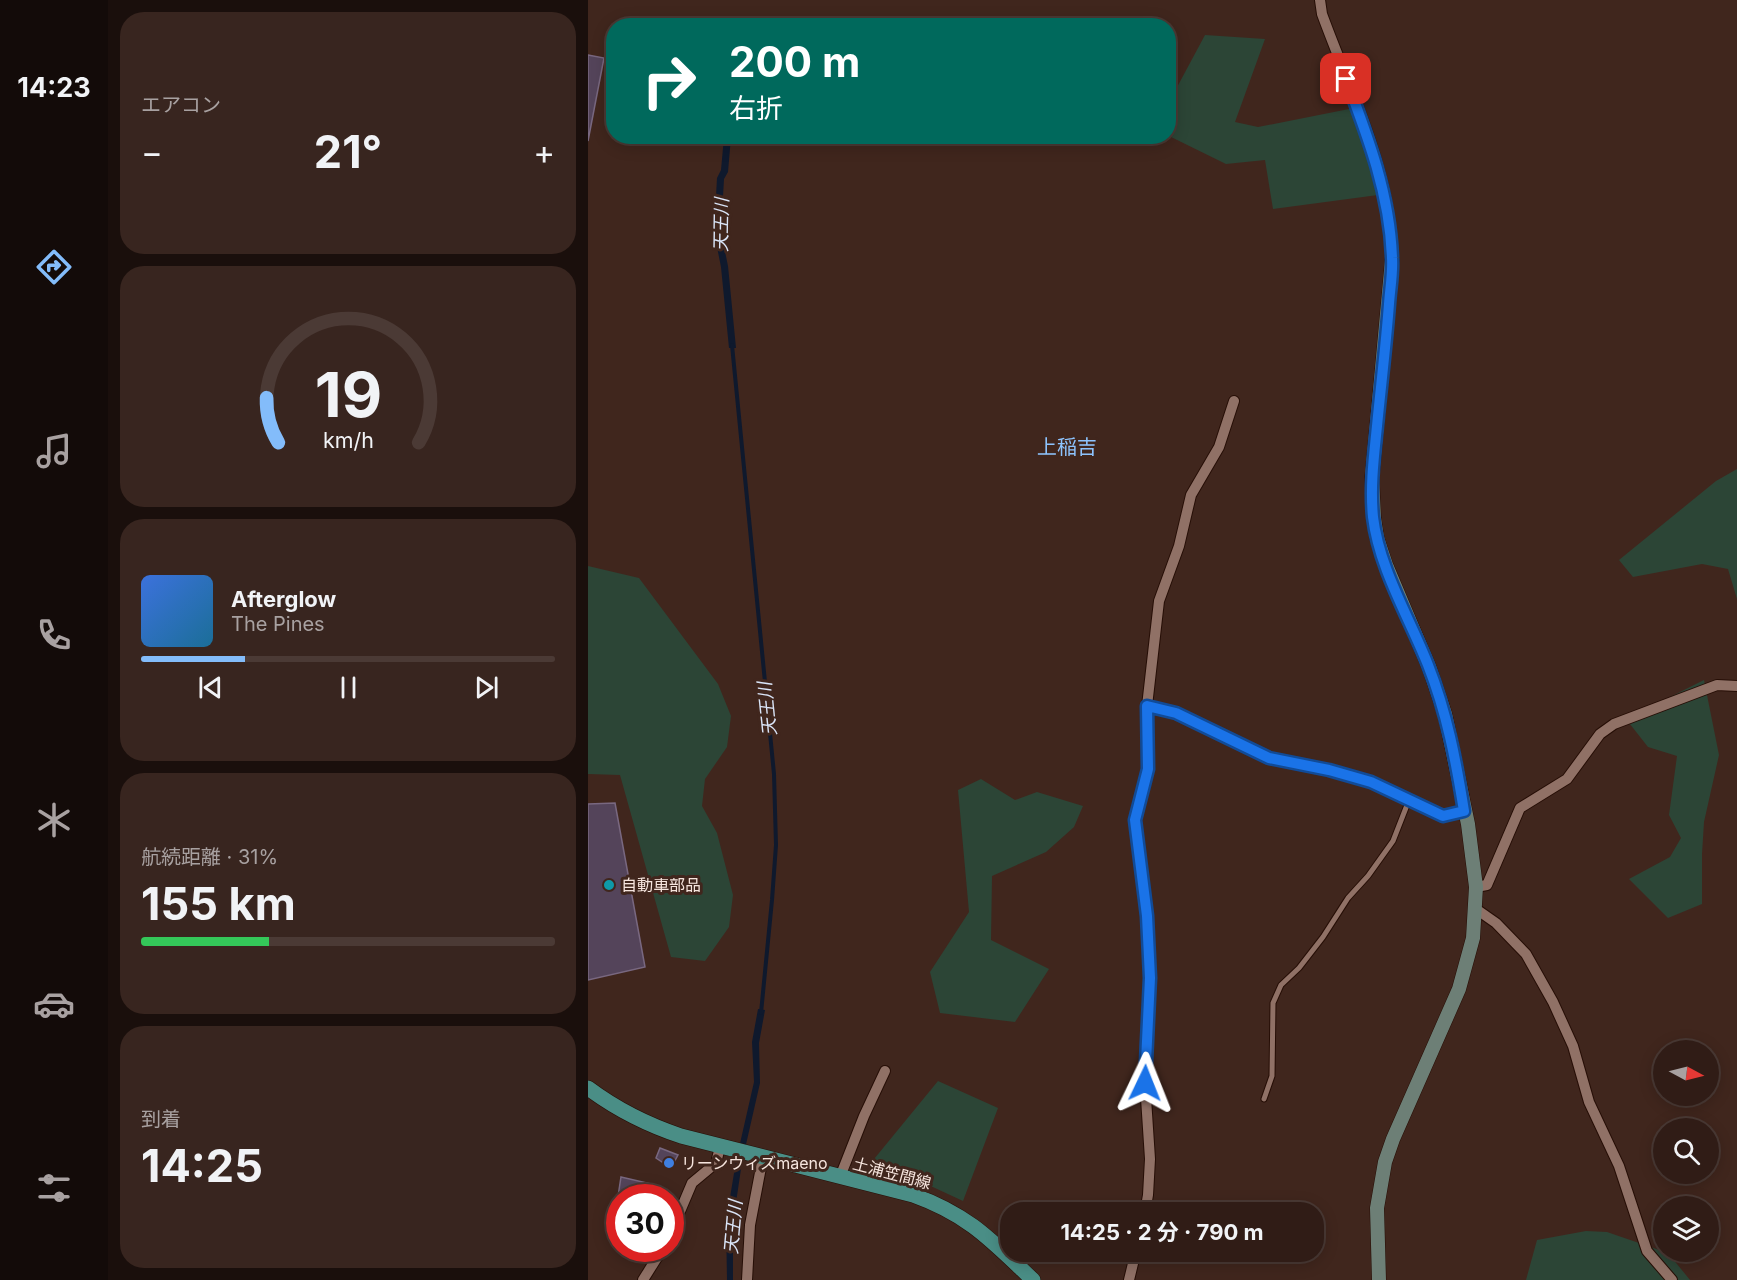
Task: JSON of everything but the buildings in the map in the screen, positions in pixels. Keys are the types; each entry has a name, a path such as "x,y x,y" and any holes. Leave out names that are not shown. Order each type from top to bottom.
{"main road":[{"name":"土浦笠間線","path":"588,1088 604,1100 649,1124 681,1136 913,1195 952,1211 987,1235 1033,1280"}],"street":[{"path":"1320,0 1322,14 1369,139 1387,206 1392,260 1372,477 1377,538 1386,566 1429,667 1445,714 1454,751 1476,875 1473,938 1459,989 1385,1162 1377,1208 1379,1280"},
{"path":"1147,1202 1150,1159 1145,1083 1150,978 1147,916 1135,820 1148,769 1147,706 1159,601 1179,546 1191,495 1219,447 1234,401"},
{"path":"1476,887 1487,885 1520,808 1567,779 1600,734 1614,724 1717,685 1737,686"},
{"path":"1147,706 1176,713 1269,758 1329,770 1371,782 1443,816 1464,811"},
{"path":"1476,909 1496,923 1526,954 1553,1002 1573,1046 1588,1102 1619,1166 1647,1251 1672,1280"},
{"path":"840,1177 885,1071"},
{"path":"684,1203 692,1184 716,1163 726,1148"},
{"path":"747,1280 750,1225 758,1156"},
{"path":"643,1280 654,1262"},
{"path":"1129,1280 1133,1262"}],"lane":[{"path":"1264,1099 1272,1076 1273,1003 1281,985 1299,968 1323,937 1348,898 1368,876 1393,841 1409,800"}],"green space":[{"path":"1205,35 1265,39 1235,122 1258,127 1354,108 1367,145 1378,195 1273,209 1265,160 1226,164 1176,139 1176,89"},
{"path":"1737,469 1737,599 1728,569 1702,564 1633,577 1619,560 1716,481"},
{"path":"588,566 639,578 718,684 731,716 727,747 705,779 702,806 717,833 733,895 729,927 705,961 671,957 620,775 588,774"},
{"path":"1704,680 1719,755 1704,822 1702,904 1668,918 1629,879 1670,857 1681,838 1669,815 1677,756 1648,747 1626,719"},
{"path":"981,779 1015,800 1037,792 1083,806 1074,827 1046,852 992,876 991,940 1049,969 1015,1022 940,1013 930,972 969,912 958,790"},
{"path":"938,1081 998,1108 963,1201 922,1182 870,1164"},
{"path":"1586,1231 1607,1232 1653,1248 1653,1262 1675,1262 1690,1280 1526,1280 1537,1240"}],"water":[{"path":"723,144 730,144 728,172 724,179 721,232 728,266 736,348 729,348 721,267 714,232 717,178 721,170"},
{"path":"758,1009 765,1010 759,1043 760,1083 742,1162 733,1223 733,1280 727,1280 726,1222 736,1161 754,1082 752,1042"}],"waterway":[{"name":"天王川","path":"732,345 774,774 776,845 761,1013"}],"place":[{"name":"自動車部品","path":"609,885"},
{"name":"リーンウィズmaeno","path":"669,1163"}],"district":[{"name":"上稲吉","path":"1067,447"}],"route":[{"path":"1145,1083 1150,978 1147,916 1135,820 1148,769 1147,706 1176,713 1269,758 1329,770 1371,782 1443,816 1464,811 1445,714 1429,667 1386,566 1377,538 1372,477 1392,260 1387,206 1380,177 1369,139 1346,79"}]}
